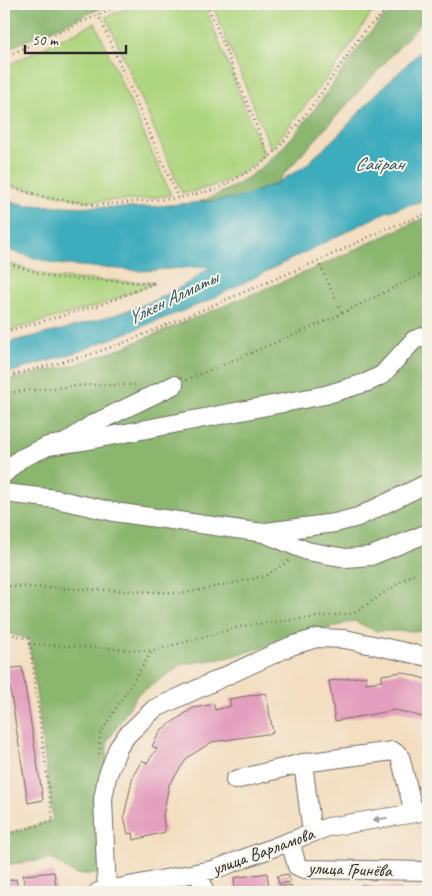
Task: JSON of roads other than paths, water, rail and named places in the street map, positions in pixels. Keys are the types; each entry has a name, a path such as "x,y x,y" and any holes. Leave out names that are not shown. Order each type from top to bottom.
{"street":[{"path":"4,474 20,459 48,446 325,395 368,382 382,375 414,340 428,336"},
{"path":"65,444 94,424 174,385"},
{"path":"4,493 56,499 114,512 264,532 334,523 358,517 428,483"},
{"path":"264,532 307,551 346,558 371,556 428,533"},
{"path":"104,891 103,800 107,777 118,748 127,735 154,709 291,646 317,638 345,639 428,657"},
{"path":"235,780 303,763 393,751 400,756 421,812"},
{"path":"303,763 312,833"},
{"name":"улица Варламова","path":"104,891 200,872 244,860 328,827 421,812"},
{"name":"улица Гринёва","path":"290,841 295,862 297,866 304,869 428,871"},
{"path":"200,872 204,892"}],"water":[{"name":"Сайран","path":"428,44 428,199 386,212 203,303 72,354 4,374 4,343 54,332 142,305 192,281 210,266 142,271 56,264 4,249 4,200 27,205 135,208 241,197 275,184 305,166"}],"water label":[{"name":"Үлкен Алматы","path":"172,297"}]}
